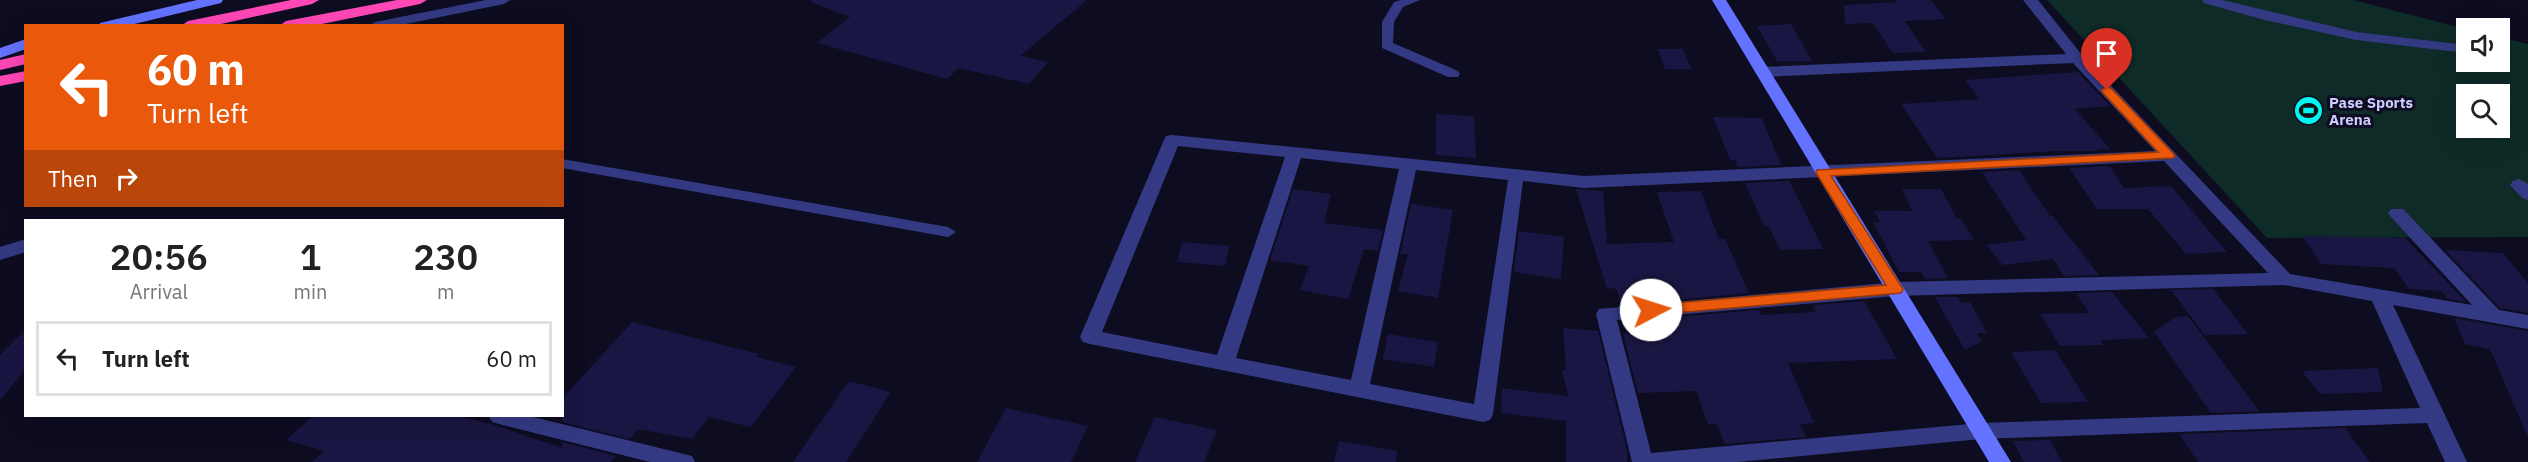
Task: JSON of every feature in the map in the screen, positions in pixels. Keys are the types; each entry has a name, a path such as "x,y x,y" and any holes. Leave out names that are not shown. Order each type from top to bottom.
{"highway":[{"path":"196,24 278,3 312,0"},
{"path":"296,24 420,0"},
{"path":"0,65 24,59"},
{"path":"0,81 24,76"}],"street":[{"path":"114,24 216,0"},
{"path":"1719,0 1822,173 1896,289 2000,462"},
{"path":"2030,0 2077,58 2284,279"},
{"path":"0,53 24,45"},
{"path":"1762,72 2077,58"},
{"path":"1515,182 1483,414 1090,337 1172,140 1584,182 2168,156"},
{"path":"1224,363 1295,152"},
{"path":"1359,390 1409,164"},
{"path":"2397,213 2492,315"},
{"path":"0,254 24,246"},
{"path":"2434,415 1981,431 1646,462 1606,314 1896,289 2284,279 2528,322"},
{"path":"2379,295 2456,462"},
{"path":"503,417 684,462"}],"lane":[{"path":"385,24 504,0"},
{"path":"1414,0 1398,5 1388,22 1387,45 1453,74"},
{"path":"2208,0 2265,16 2356,36 2456,47"},
{"path":"564,163 948,232"}],"green space":[{"name":"Pase Sports Arena","path":"2047,0 2353,0 2456,26 2456,72 2510,72 2510,40 2528,44 2528,237 2267,238"}],"building":[{"path":"812,0 1087,0 1020,56 1048,62 1029,84 959,68 947,79 817,43 850,17 811,2"},
{"path":"1896,0 1931,0 1946,19 1905,21 1926,52 1893,53 1873,23 1845,24 1844,5 1898,2"},
{"path":"1791,24 1812,61 1777,61 1757,26"},
{"path":"1658,49 1683,49 1691,69 1665,69"},
{"path":"2078,72 2110,106 2075,109 2110,149 1937,158 1901,104 1980,99 1965,80"},
{"path":"1436,114 1474,116 1476,158 1436,155"},
{"path":"1713,117 1762,118 1781,165 1738,167 1735,160 1730,160"},
{"path":"2109,166 2124,188 2171,186 2227,252 2186,254 2148,209 2097,209 2069,168"},
{"path":"2019,170 2050,216 2053,216 2099,275 2064,276 2053,259 2003,265 1986,245 2026,240 1982,172"},
{"path":"1788,181 1823,249 1780,250 1769,226 1764,226 1745,183"},
{"path":"1293,189 1331,194 1324,223 1383,230 1378,251 1364,249 1348,299 1300,290 1309,266 1270,260"},
{"path":"1576,189 1603,191 1607,244 1674,242 1657,192 1701,191 1719,239 1725,239 1749,293 1622,305 1616,288 1607,289"},
{"path":"1902,189 1941,189 1957,219 1961,219 1974,240 1928,241 1948,278 1925,279 1921,272 1899,272 1873,222 1880,222 1874,211 1912,211"},
{"path":"1411,204 1453,210 1438,298 1398,291 1408,254 1400,254"},
{"path":"1519,231 1564,237 1561,279 1514,272"},
{"path":"2302,236 2405,238 2466,302 2446,298 2442,291 2409,289 2394,268 2321,264"},
{"path":"1182,242 1229,246 1225,266 1177,262"},
{"path":"2445,250 2503,253 2528,283 2528,313 2500,308"},
{"path":"2213,289 2248,334 2205,335 2171,290"},
{"path":"2112,292 2149,338 2100,340 2104,345 2060,346 2040,314 2089,313 2076,293"},
{"path":"1935,297 1958,297 1961,303 1970,302 1987,333 1977,333 1982,341 1965,350"},
{"path":"1864,301 1897,359 1788,363 1814,423 1800,424 1806,437 1725,444 1717,424 1708,424 1696,391 1638,393 1623,333 1631,334 1627,321 1758,310 1760,315 1816,312 1813,305"},
{"path":"2188,316 2259,411 2211,413 2154,332 2175,317"},
{"path":"2454,318 2528,331 2528,437 2490,349 2465,344"},
{"path":"632,322 759,354 756,357 796,367 751,427 709,417 692,439 638,429 630,439 562,422 564,397"},
{"path":"1563,328 1598,331 1627,450 1627,462 1566,462 1566,421 1501,413 1502,388 1568,396 1562,370 1566,370"},
{"path":"24,331 24,371 0,400 0,355"},
{"path":"1388,334 1438,342 1434,367 1383,359"},
{"path":"2055,350 2088,402 2041,403 2011,352"},
{"path":"2378,368 2383,392 2320,394 2302,371"},
{"path":"849,381 891,392 846,462 793,462"},
{"path":"1006,408 1088,426 1071,462 977,462"},
{"path":"312,417 462,417 491,424 562,448 562,442 616,456 610,462 312,462 324,451 286,440"},
{"path":"1155,417 1217,430 1204,462 1135,462"},
{"path":"2345,428 2370,462 2198,462 2179,434"},
{"path":"2050,440 2062,462 2024,462 2013,441"},
{"path":"1339,441 1397,451 1396,462 1334,462"}],"place":[{"name":"Pase Sports Arena","path":"2308,111"}],"route":[{"path":"1651,310 1896,289 1822,173 2168,156 2107,90"}]}
